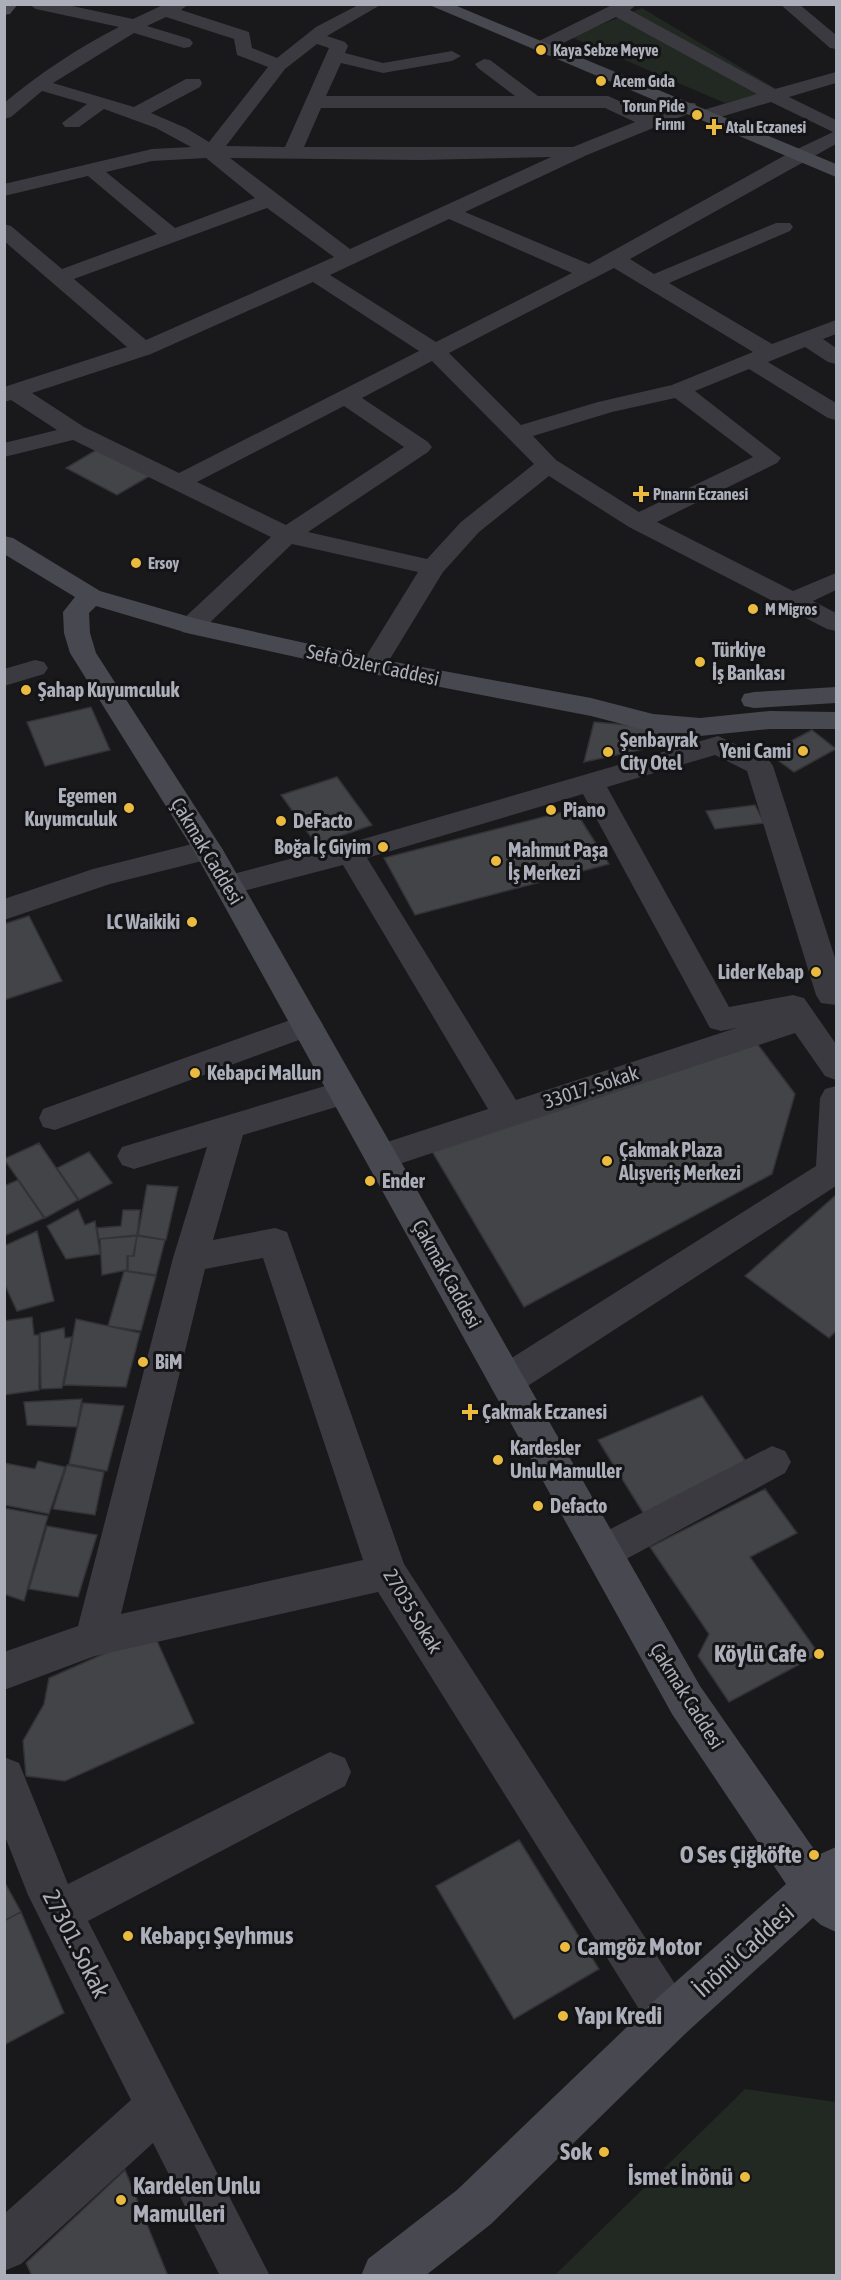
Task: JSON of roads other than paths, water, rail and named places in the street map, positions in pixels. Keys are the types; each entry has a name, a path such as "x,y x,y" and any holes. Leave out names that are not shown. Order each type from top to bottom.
{"main road":[{"path":"4,10 10,4"},
{"path":"435,4 688,107 837,171"},
{"name":"Sefa Özler Caddesi","path":"4,543 16,556 91,596 191,626 373,666 591,707 653,723 700,727 770,720 833,722"},
{"name":"Çakmak Caddesi","path":"91,596 76,612 77,633 83,653 208,850 686,1700 829,1888"},
{"name":"Sefa Özler Caddesi","path":"591,707 706,704 837,695"},
{"name":"İnönü Caddesi","path":"385,2276 474,2208 670,2017 829,1888"}],"street":[{"path":"36,4 134,26 184,43"},
{"path":"211,152 279,65 314,37 374,4"},
{"path":"788,4 837,44"},
{"path":"540,47 623,7 775,97 837,127"},
{"path":"4,113 40,85 134,26 173,8 243,36 243,51 279,65"},
{"path":"292,153 339,46 314,37"},
{"path":"335,56 383,68 452,56"},
{"path":"484,64 534,102"},
{"path":"707,115 775,97 837,77"},
{"path":"134,114 193,83"},
{"path":"40,85 102,102 179,132 211,152 269,200 323,236 348,258"},
{"path":"72,123 102,102"},
{"path":"316,102 608,102 653,123"},
{"path":"9,394 143,348 314,274 580,151 688,107"},
{"path":"177,483 615,259 798,156 837,137"},
{"path":"4,190 152,155 211,152 580,151"},
{"path":"90,168 172,236"},
{"path":"58,278 269,200"},
{"path":"449,212 589,272"},
{"path":"653,282 783,227"},
{"path":"9,239 143,348"},
{"path":"615,259 653,282 837,413"},
{"path":"314,274 436,351 548,465 638,522 837,623"},
{"path":"516,434 606,407 679,390 837,326"},
{"path":"805,338 837,357"},
{"path":"638,522 769,458 679,390"},
{"path":"9,394 76,432 287,536 433,568"},
{"path":"191,626 287,536 420,447 344,396"},
{"path":"4,450 76,432"},
{"path":"373,666 433,568 470,527 548,465"},
{"path":"795,600 837,580"},
{"path":"4,678 35,668"},
{"path":"228,885 350,853 718,745 759,766 832,995"},
{"path":"590,781 721,1020 794,1006 837,1068"},
{"path":"4,910 103,876 208,850"},
{"path":"350,853 508,1114"},
{"name":"33017. Sokak","path":"381,1157 801,1018"},
{"path":"55,1118 307,1025"},
{"path":"134,1156 228,1130 345,1092"},
{"path":"507,1380 832,1172 837,1098"},
{"path":"94,1638 190,1258 228,1130"},
{"name":"27035 Sokak","path":"190,1258 275,1242 387,1572 670,2017"},
{"path":"603,1552 772,1462"},
{"path":"4,1671 94,1638 387,1572"},
{"path":"60,1912 330,1772"},
{"name":"27301. Sokak","path":"4,1777 43,1880 246,2276"},
{"path":"4,2247 159,2106"}],"place":[{"name":"Kaya Sebze Meyve","path":"541,50"},
{"name":"Acem Gıda","path":"601,81"},
{"name":"Torun Pide Fırını","path":"697,115"},
{"name":"Atalı Eczanesi","path":"714,127"},
{"name":"Pınarın Eczanesi","path":"641,494"},
{"name":"Ersoy","path":"136,563"},
{"name":"M Migros","path":"753,609"},
{"name":"Türkiye İş Bankası","path":"700,662"},
{"name":"Şahap Kuyumculuk","path":"26,690"},
{"name":"Yeni Cami","path":"803,751"},
{"name":"Şenbayrak City Otel","path":"608,752"},
{"name":"Egemen Kuyumculuk","path":"129,808"},
{"name":"Piano","path":"551,810"},
{"name":"DeFacto","path":"281,821"},
{"name":"Boğa İç Giyim","path":"383,847"},
{"name":"Mahmut Paşa İş Merkezi","path":"496,861"},
{"name":"LC Waikiki","path":"192,922"},
{"name":"Lider Kebap","path":"816,972"},
{"name":"Kebapci Mallun","path":"195,1073"},
{"name":"Çakmak Plaza Alışveriş Merkezi","path":"607,1161"},
{"name":"Ender","path":"370,1181"},
{"name":"BiM","path":"143,1362"},
{"name":"Çakmak Eczanesi","path":"470,1412"},
{"name":"Kardesler Unlu Mamuller","path":"498,1460"},
{"name":"Defacto","path":"538,1506"},
{"name":"Köylü Cafe","path":"819,1654"},
{"name":"O Ses Çiğköfte","path":"814,1855"},
{"name":"Kebapçı Şeyhmus","path":"128,1936"},
{"name":"Camgöz Motor","path":"565,1947"},
{"name":"Yapı Kredi","path":"563,2016"},
{"name":"Sok","path":"604,2152"},
{"name":"İsmet İnönü","path":"745,2177"},
{"name":"Kardelen Unlu Mamulleri","path":"121,2200"}]}
